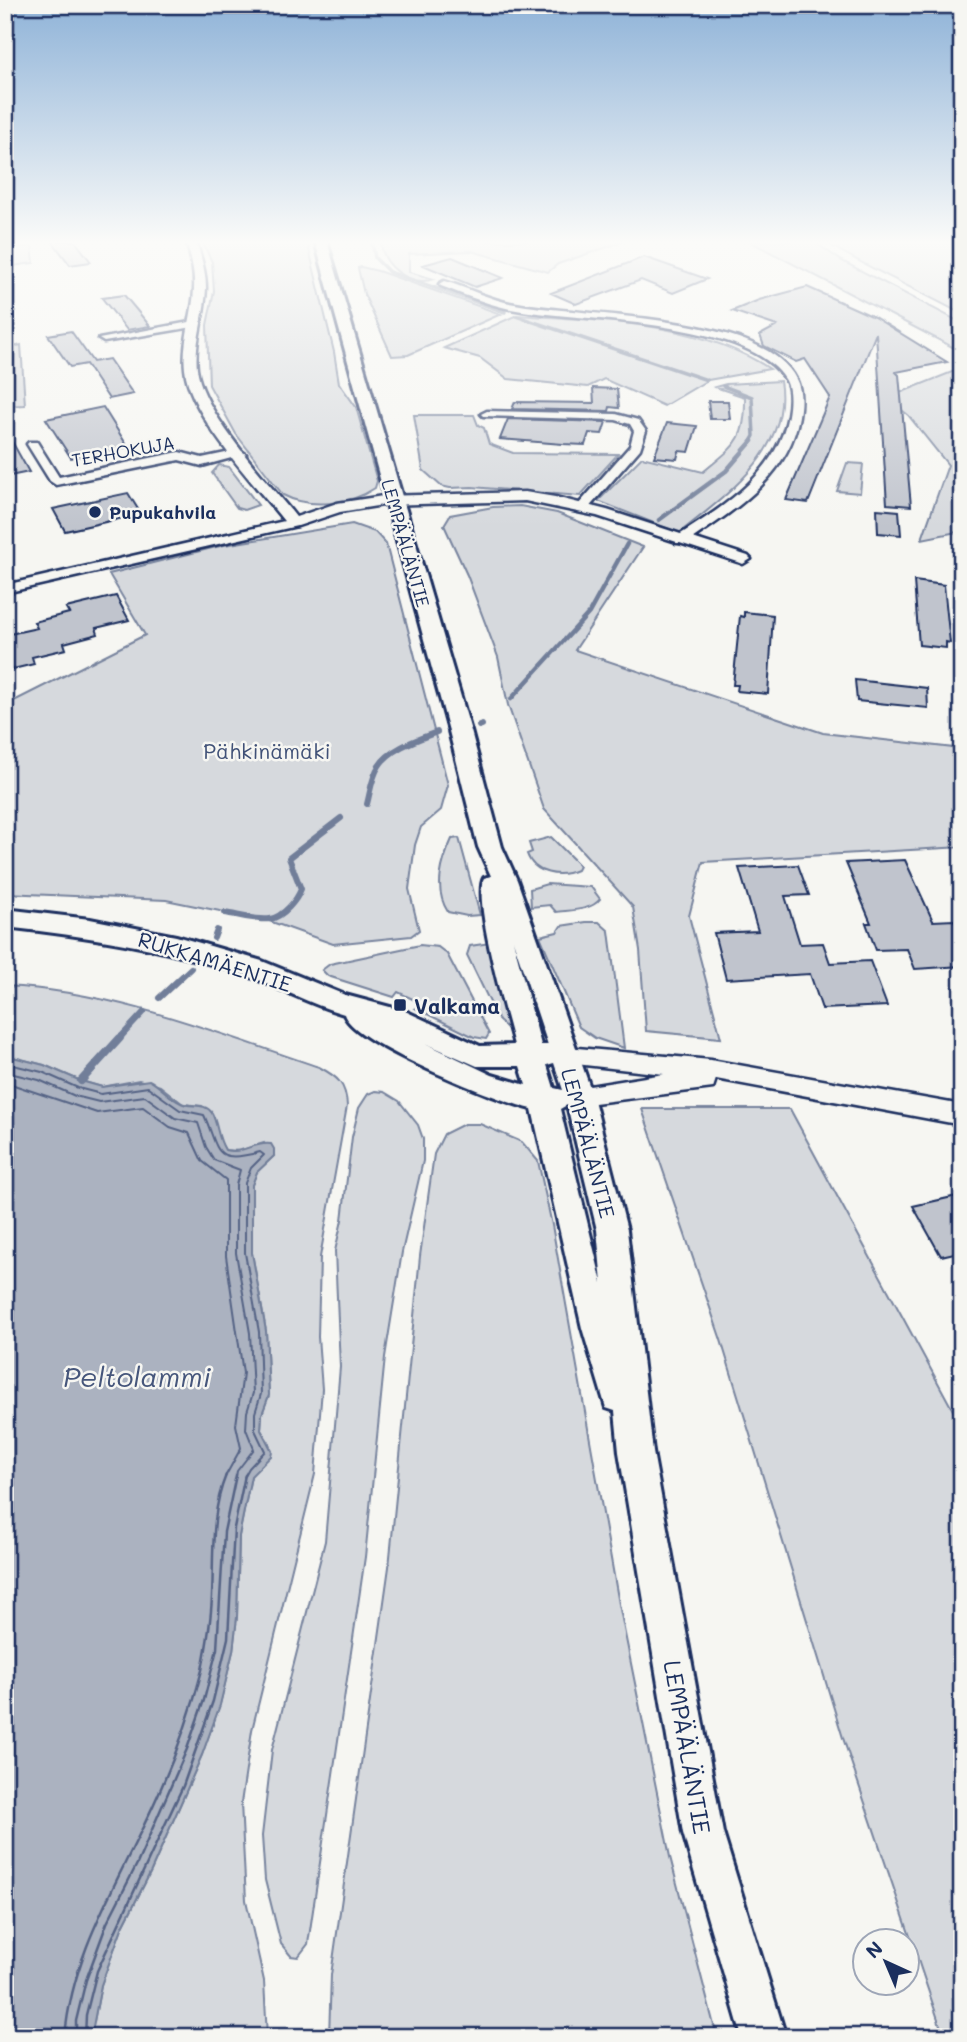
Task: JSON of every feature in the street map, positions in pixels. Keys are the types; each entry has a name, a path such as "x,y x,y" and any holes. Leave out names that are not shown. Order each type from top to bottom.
{"main road":[{"name":"LEMPÄÄLÄNTIE","path":"347,336 460,731 489,847 492,887 502,945 543,1101 596,1325 636,1452"},
{"name":"LEMPÄÄLÄNTIE","path":"489,847 505,880 579,1096 611,1230 636,1452 703,1833 764,2037"},
{"name":"RUKKAMÄENTIE","path":"5,918 90,928 176,945 253,968 339,1003 396,1018 477,1056 566,1056"},
{"name":"RUKKAMÄENTIE","path":"339,1003 384,1033 449,1068 543,1101"},
{"path":"543,1101 579,1096"}],"street":[{"path":"104,338 115,336"},
{"path":"192,336 188,354 192,380 202,406 293,523"},
{"path":"681,540 745,494 782,452 793,423 795,398 791,379 781,367 746,346 712,336"},
{"path":"487,414 616,417 634,422 640,431 636,447 582,508"},
{"name":"TERHOKUJA","path":"33,444 56,481 179,456 202,462 240,454"},
{"path":"5,589 293,523 328,522 394,505 437,506 472,497 531,498 582,508 743,559"},
{"path":"566,1056 711,1069 962,1115"},
{"path":"579,1096 686,1080 718,1083 749,1078"}],"green space":[{"path":"207,336 330,336 339,383 356,407 377,481 375,488 354,498 329,503 305,502 283,495 236,434 209,385"},
{"path":"383,336 450,336 408,355 392,356"},
{"path":"470,336 695,336 742,353 770,369 708,380 664,406 604,379 588,387 508,379 480,358 444,348"},
{"path":"932,336 962,336 962,352"},
{"path":"21,345 25,405 5,406 5,349"},
{"path":"962,368 962,531 922,539 948,465 908,415 887,398"},
{"path":"780,381 781,406 776,428 766,449 735,487 679,533 598,501 642,457 703,472 736,441 741,433 745,412 745,397 715,387"},
{"path":"414,415 474,415 478,425 484,428 489,444 513,453 618,454 580,496 472,487 450,488 441,486 423,470"},
{"path":"847,463 863,464 860,493 837,491"},
{"path":"219,465 229,467 258,505 244,510 237,508 212,473"},
{"path":"520,506 557,513 643,547 575,650 823,733 962,749 962,847 703,862 689,916 721,1038 646,1031 640,950 633,907 544,809 508,705 498,657 467,575 444,525 450,515 493,507"},
{"name":"Pähkinämäki","path":"352,524 375,532 386,544 448,785 441,810 421,827 415,845 409,889 419,930 411,936 333,944 269,921 166,900 5,893 5,703 16,700 145,635 109,574 224,545"},
{"path":"551,837 577,863 577,870 555,874 541,870 530,861 527,854 532,852 529,843"},
{"path":"459,838 480,915 467,916 448,912 443,903 440,885 445,856 452,839"},
{"path":"547,884 591,887 600,899 591,906 574,910 556,912 550,905 531,907 530,889"},
{"path":"599,922 609,931 624,1048 595,1038 579,1027 540,936 557,932 561,926"},
{"path":"490,943 512,1025 508,1029 499,1021 467,955 470,946"},
{"path":"420,945 438,947 447,954 489,1034 486,1039 474,1037 415,1008 419,1002 398,992 394,997 328,976 322,970 330,964"},
{"path":"5,986 86,996 204,1028 319,1067 336,1078 345,1092 347,1106 320,1257 318,1337 322,1389 315,1474 252,1730 241,1803 246,1900 264,1981 267,2037 91,2037 101,1985 122,1928 151,1871 202,1755 220,1704 233,1651 237,1617 239,1536 251,1476 270,1444 261,1430 262,1414 269,1395 266,1331 252,1253 252,1185 257,1172 274,1156 264,1143 239,1151 225,1150 217,1137 213,1116 202,1106 183,1104 160,1086 139,1080 102,1087 44,1065 5,1055"},
{"path":"375,1091 384,1092 399,1101 418,1125 423,1139 423,1161 402,1252 385,1357 365,1557 308,1944 298,1957 291,1956 281,1944 265,1880 262,1836 272,1750 325,1541 340,1367 335,1251 342,1220 352,1137 359,1108 368,1094"},
{"path":"642,1109 790,1109 962,1427 962,2037 944,2037 922,1972 922,1926 907,1926 843,1738 721,1340"},
{"path":"464,1124 480,1124 522,1142 538,1161 552,1225 619,1604 670,1857 717,2037 329,2037 331,1975 389,1567 420,1256 434,1154 444,1134"}],"water":[{"name":"Peltolammi","path":"5,1055 44,1065 102,1087 149,1080 181,1103 202,1106 209,1110 225,1150 237,1151 259,1144 271,1144 274,1149 274,1156 257,1172 252,1185 252,1253 266,1331 269,1395 262,1414 261,1430 272,1451 271,1456 251,1476 239,1536 237,1617 233,1651 220,1705 202,1755 151,1871 122,1928 101,1985 91,2037 5,2037"}],"building":[{"path":"49,336 75,336 93,362 109,359 133,394 109,399 86,364 70,367"},
{"path":"760,336 875,336 808,503 786,500 830,397 805,359 796,362 764,346"},
{"path":"876,336 905,336 947,362 896,372 899,375 911,506 887,504"},
{"path":"593,388 617,389 619,408 610,407 609,411 512,409 515,402 594,403"},
{"path":"708,401 728,401 730,419 710,419"},
{"path":"103,407 128,447 71,458 46,419"},
{"path":"508,419 606,422 602,434 589,433 585,445 500,439"},
{"path":"667,423 697,426 689,452 679,451 677,459 654,457"},
{"path":"5,429 29,472 5,477"},
{"path":"128,493 141,514 65,531 53,509"},
{"path":"877,509 899,511 901,535 878,533"},
{"path":"914,581 944,585 950,643 946,642 946,648 919,645"},
{"path":"116,596 129,620 96,628 98,634 64,643 66,649 32,657 34,664 5,671 5,635 37,628 34,622 69,613 66,608"},
{"path":"744,612 773,615 768,694 737,691 738,685 733,685 740,616 744,617"},
{"path":"855,680 927,688 928,708 857,701"},
{"path":"905,860 933,921 954,920 962,938 962,966 915,969 907,949 876,950 866,923 871,923 846,863"},
{"path":"798,865 809,895 785,896 800,944 823,943 830,963 870,961 887,1006 822,1009 810,974 726,979 714,933 758,931 739,868"},
{"path":"957,1196 962,1204 962,1245 959,1252 941,1256 913,1206"}],"waterway":[{"path":"577,336 707,380"},
{"path":"723,386 752,397 754,436 750,443"},
{"path":"659,520 726,471 752,441"},
{"path":"511,699 589,613 627,544"},
{"path":"367,804 375,775 384,760 405,745 437,732"},
{"path":"225,913 265,919 275,918 284,912 301,889 289,858 341,818"},
{"path":"214,938 217,930"},
{"path":"159,998 191,968"},
{"path":"118,1040 144,1012"},
{"path":"81,1081 120,1038"}],"place":[{"name":"Pupukahvila","path":"95,512"},
{"name":"Valkama","path":"400,1005"}]}
